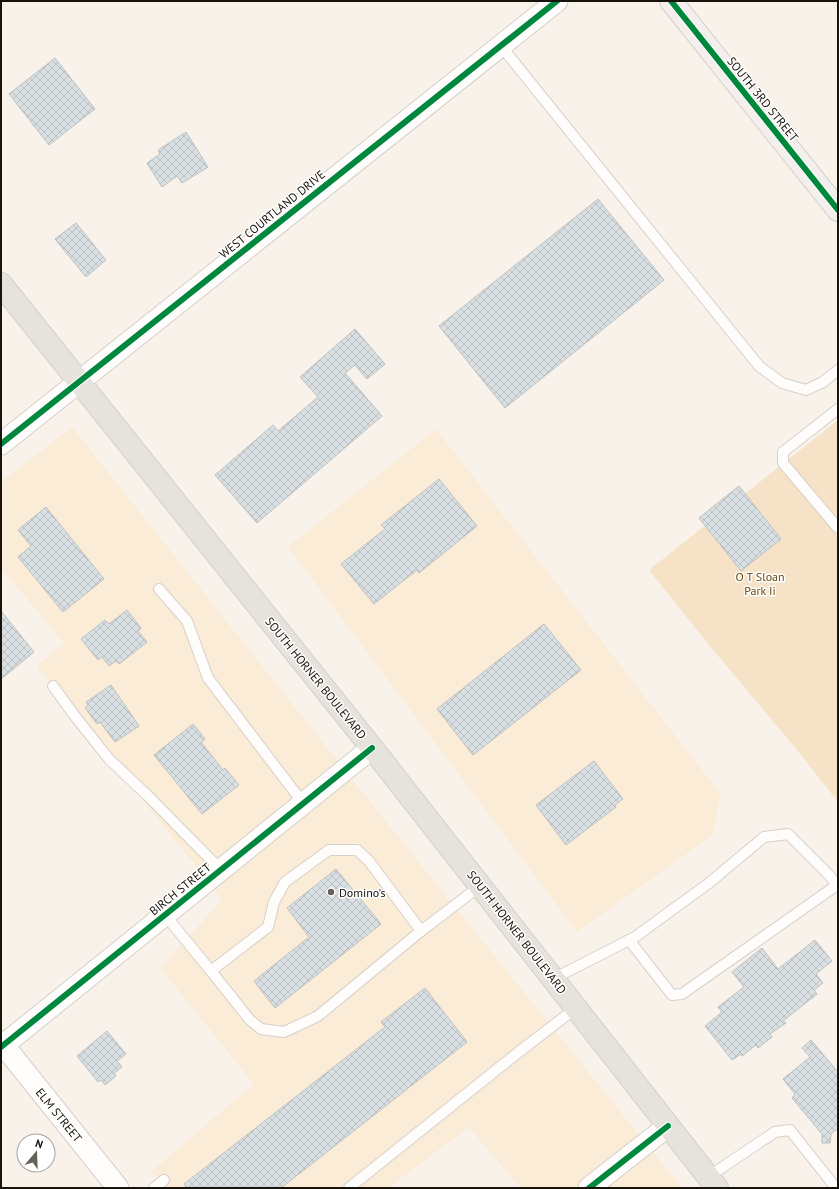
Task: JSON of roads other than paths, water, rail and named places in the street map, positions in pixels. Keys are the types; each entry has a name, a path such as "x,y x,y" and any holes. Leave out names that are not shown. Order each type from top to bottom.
{"main road":[{"name":"SOUTH HORNER BOULEVARD","path":"1,284 372,748 714,1185"}],"street":[{"name":"WEST COURTLAND DRIVE","path":"1,444 557,1"},
{"name":"SOUTH 3RD STREET","path":"671,1 838,210"},
{"name":"BIRCH STREET","path":"2,1045 372,748"},
{"name":"ELM STREET","path":"2,1045 118,1188"},
{"path":"589,1188 668,1126"}],"lane":[{"path":"501,46 759,366 782,382 806,390 823,382 838,370"},
{"path":"838,409 783,452 783,463 838,528"},
{"path":"159,589 187,621 208,678 303,803"},
{"path":"53,686 74,716 109,759 148,796 220,870"},
{"path":"553,979 635,936 709,883 764,837 788,834 838,885 682,994 672,995 629,940"},
{"path":"211,971 268,927 274,902 285,882 329,850 357,850 369,861 421,931"},
{"path":"165,915 250,1020 261,1029 284,1032 318,1016 421,931 480,886"},
{"path":"349,1188 514,1055 576,1008"},
{"path":"714,1185 775,1132 790,1130 836,1188"},
{"path":"154,1188 164,1180"}],"place":[{"name":"Domino's","path":"331,892"}],"park label":[{"name":"O T Sloan Park Ii","path":"760,583"}]}
